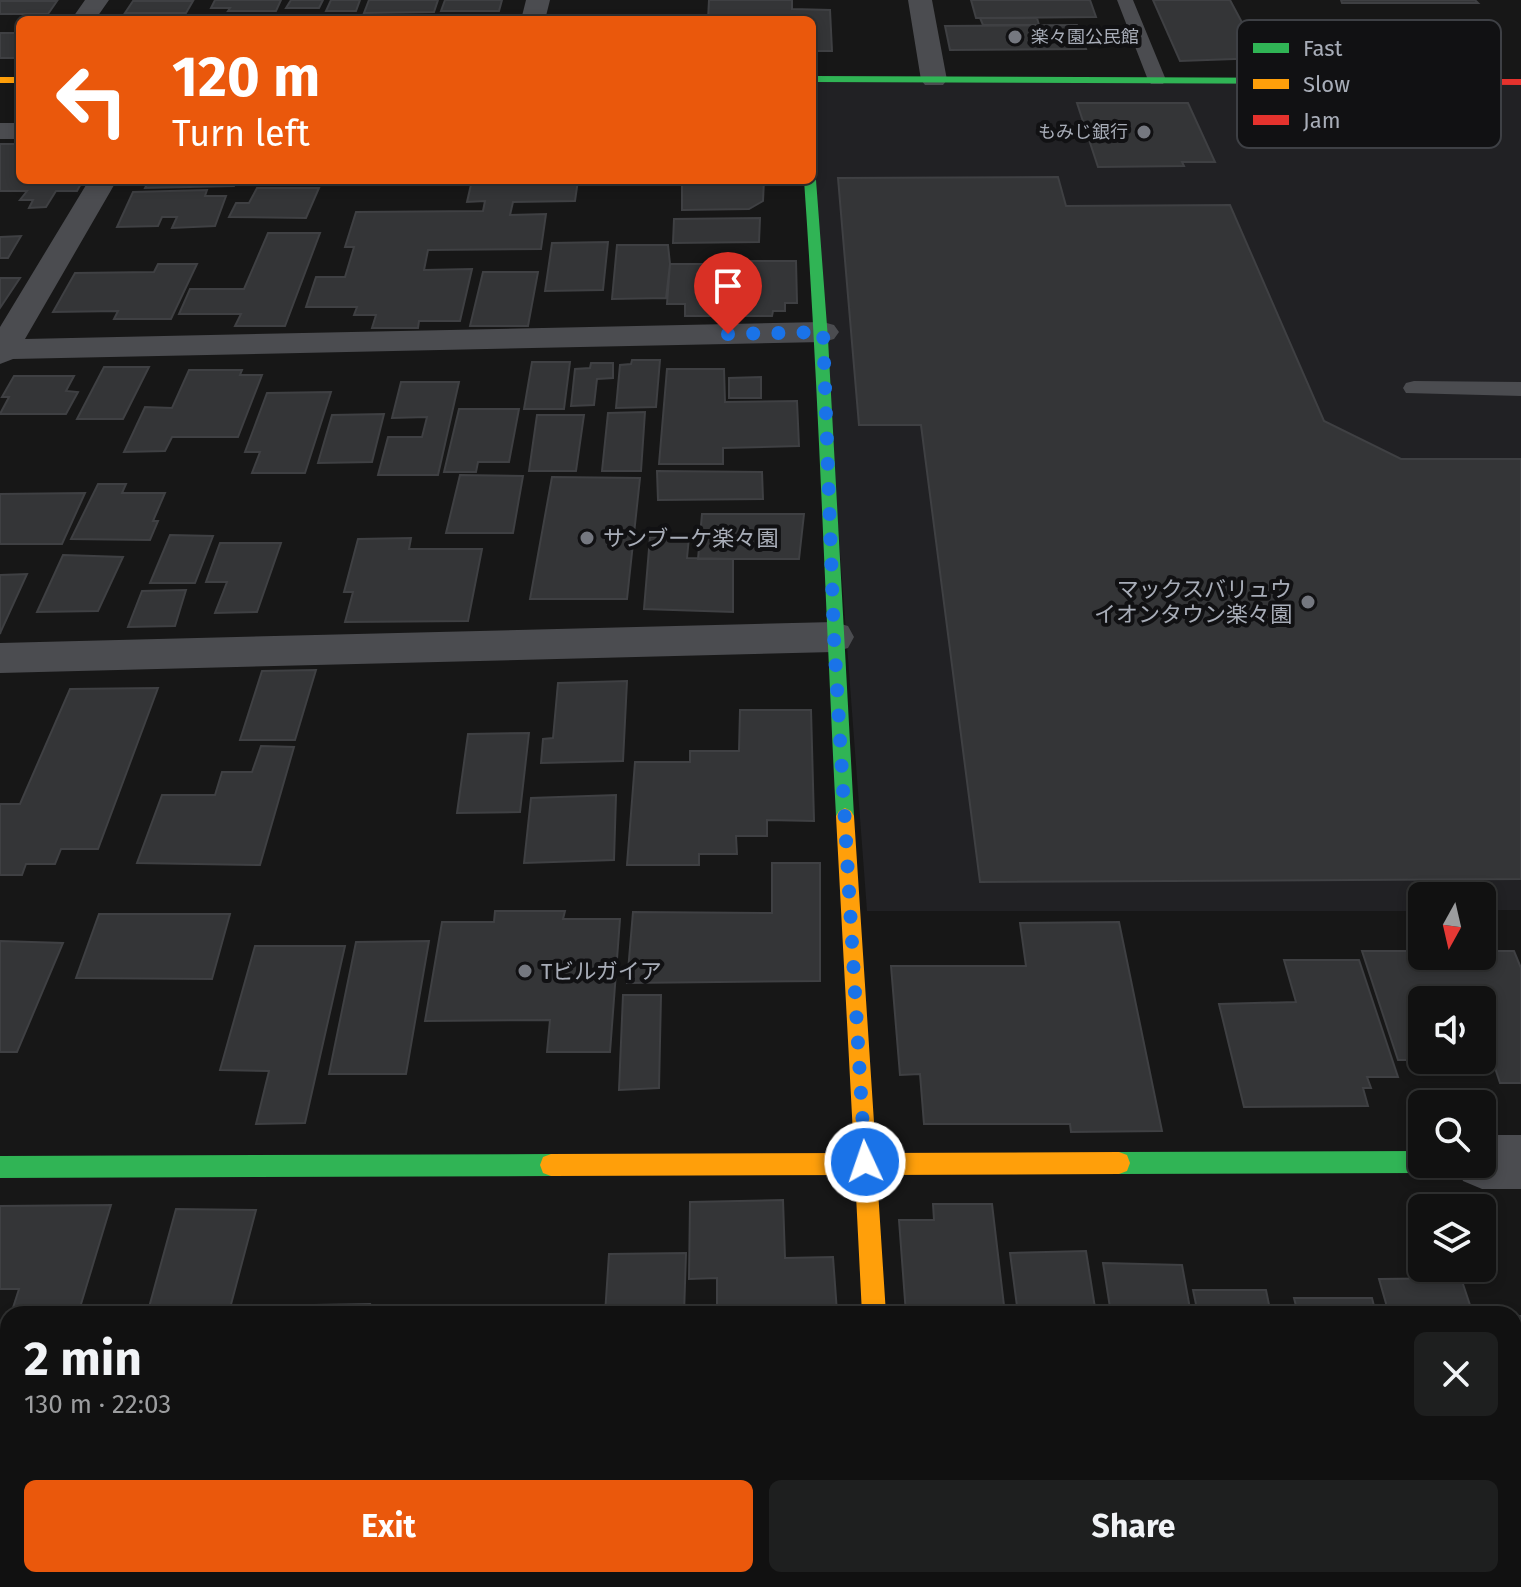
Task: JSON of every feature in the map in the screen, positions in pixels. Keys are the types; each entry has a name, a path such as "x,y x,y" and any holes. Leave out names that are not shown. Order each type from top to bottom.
{"street":[{"path":"920,0 934,80"},
{"path":"816,79 1237,80"},
{"path":"1501,82 1521,82"},
{"path":"1,351 101,184"},
{"path":"810,184 823,332 834,637 874,1306"},
{"path":"1,351 823,332"},
{"path":"0,658 834,637"},
{"path":"0,1167 1408,1162"},
{"path":"1496,1162 1521,1162"}],"lane":[{"path":"1125,0 1157,80"},
{"path":"1414,388 1521,389"}],"shaded area":[{"path":"1237,80 1237,148 1501,148 1501,80 1521,80 1521,910 1496,910 1496,882 1408,882 1408,911 867,911 812,184 816,184 816,81"}],"building":[{"path":"215,0 281,0 276,11 228,11 230,8 211,8"},
{"path":"291,0 323,0 319,8 286,8"},
{"path":"331,0 360,0 356,11 326,11"},
{"path":"369,0 438,0 434,12 364,13"},
{"path":"445,0 502,0 499,11 441,11"},
{"path":"709,0 792,0 792,9 830,10 832,51 816,51 816,16 708,16"},
{"path":"971,0 1090,0 1096,17 976,18"},
{"path":"1153,0 1230,0 1241,20 1237,20 1237,59 1180,61"},
{"path":"1341,0 1475,0 1478,3 1342,3"},
{"path":"0,1 57,1 48,14 0,14"},
{"path":"133,1 193,1 186,13 125,13"},
{"path":"980,18 1037,18 1039,25 983,25"},
{"name":"楽々園公民館","path":"1077,25 1086,49 950,50 945,26"},
{"path":"0,33 16,33 16,58 0,58"},
{"name":"もみじ銀行","path":"1077,103 1188,103 1215,162 1182,162 1184,166 1098,167"},
{"path":"0,144 16,144 16,184 81,184 77,191 56,191 46,207 29,208 33,200 20,200 27,191 0,191"},
{"path":"1058,177 1066,206 1230,205 1324,421 1401,459 1521,459 1521,879 980,882 921,425 859,425 838,178"},
{"path":"147,184 235,184 234,186 145,188"},
{"path":"471,184 577,184 575,201 513,202 510,215 546,214 541,249 428,250 424,270 472,269 460,321 419,321 418,328 372,328 376,315 354,315 357,307 306,307 316,277 345,277 354,247 345,247 356,212 483,211 485,201 467,202"},
{"path":"682,184 764,184 763,201 749,209 682,210"},
{"path":"257,188 319,188 306,218 229,217 236,203 249,203"},
{"path":"207,190 205,196 226,196 215,226 172,228 177,217 162,217 158,226 117,227 133,192"},
{"path":"760,218 759,242 673,243 674,219"},
{"path":"268,233 320,233 285,326 235,326 241,314 179,314 190,289 244,289"},
{"path":"21,236 8,258 0,258 0,237"},
{"path":"608,242 603,290 545,291 552,243"},
{"path":"617,245 668,245 670,264 666,298 612,299"},
{"path":"741,261 796,261 797,303 785,303 785,311 773,311 772,316 739,316"},
{"path":"158,264 197,264 171,319 114,319 118,311 53,312 75,273 154,272"},
{"path":"670,264 731,264 731,316 685,316 685,304 667,304"},
{"path":"483,272 538,272 528,326 470,326"},
{"path":"0,278 20,278 0,308"},
{"path":"632,360 660,360 656,407 616,408 620,365 631,364"},
{"path":"532,362 570,362 564,409 524,409"},
{"path":"591,363 613,363 613,378 597,379 594,405 571,406 575,369 590,368"},
{"path":"104,367 149,367 123,419 77,419"},
{"path":"667,369 724,369 725,402 797,401 799,446 723,448 723,464 659,464"},
{"path":"189,370 242,370 240,375 262,375 238,437 172,437 165,451 124,452 145,407 172,408"},
{"path":"14,376 74,376 66,391 78,392 66,414 0,414 9,397 2,397"},
{"path":"761,377 761,398 729,398 729,378"},
{"path":"401,382 459,382 438,475 378,475 388,437 422,437 427,417 392,418"},
{"path":"331,392 305,473 252,473 260,452 245,452 267,393"},
{"path":"459,409 519,409 509,462 478,462 476,472 444,472"},
{"path":"645,412 641,471 602,471 608,413"},
{"path":"384,414 372,462 318,463 332,415"},
{"path":"537,415 584,415 576,471 529,471"},
{"path":"657,471 762,472 763,499 658,500"},
{"path":"460,475 523,476 513,533 446,533"},
{"name":"サンブーケ楽々園","path":"552,477 640,478 627,599 530,599"},
{"path":"98,484 126,484 122,493 165,493 153,521 158,521 150,540 71,539"},
{"path":"85,493 62,544 0,544 0,494"},
{"path":"702,514 804,514 799,559 698,559"},
{"path":"170,535 213,536 195,583 150,583"},
{"path":"650,537 689,537 687,558 733,559 733,612 644,609"},
{"path":"411,538 409,549 482,549 468,621 345,622 353,592 344,592 358,539"},
{"path":"220,543 281,543 257,612 215,613 227,582 206,582"},
{"path":"63,555 123,557 98,611 37,612"},
{"path":"27,574 1,631 0,634 0,575"},
{"path":"186,590 175,626 128,627 142,591"},
{"path":"316,670 295,740 240,740 262,671"},
{"path":"627,681 623,761 541,763 543,739 553,738 558,683"},
{"path":"158,688 98,849 61,849 55,864 26,864 22,875 0,875 0,804 20,804 70,689"},
{"path":"740,710 811,710 814,821 767,820 767,836 736,836 737,854 699,854 699,865 627,865 635,762 690,762 690,751 739,751"},
{"path":"529,733 520,812 457,813 468,734"},
{"path":"261,746 294,747 260,865 137,863 162,795 215,795 222,772 252,772"},
{"path":"616,795 614,860 524,863 531,798"},
{"path":"772,863 820,863 820,981 627,983 633,912 772,913"},
{"name":"Tビルガイア","path":"495,911 565,911 563,919 620,919 610,1052 547,1052 550,1020 425,1021 442,922 494,922"},
{"path":"99,914 230,914 212,979 76,978"},
{"path":"1119,922 1162,1131 1071,1132 1070,1124 924,1124 920,1074 900,1075 891,966 1026,966 1020,923"},
{"path":"0,941 63,943 17,1052 0,1052"},
{"path":"429,941 406,1074 329,1074 356,942"},
{"path":"255,946 345,946 305,1123 256,1124 269,1071 220,1070"},
{"path":"1362,951 1408,951 1408,970 1496,970 1496,951 1514,951 1521,968 1521,1083 1500,1083 1496,1071 1496,986 1408,986 1408,1060 1398,1060"},
{"path":"1284,960 1359,960 1398,1077 1367,1077 1371,1088 1363,1088 1368,1106 1244,1107 1219,1004 1296,1002"},
{"path":"623,995 661,995 659,1088 619,1090"},
{"path":"783,1200 785,1258 833,1257 837,1306 717,1306 717,1278 689,1279 690,1202"},
{"path":"933,1204 992,1204 1004,1306 905,1306 899,1220 934,1220"},
{"path":"111,1205 80,1306 14,1306 19,1289 0,1289 0,1206"},
{"path":"176,1209 256,1210 231,1306 149,1306"},
{"path":"1086,1251 1095,1306 1017,1306 1010,1253"},
{"path":"686,1253 684,1306 606,1306 609,1254"},
{"path":"1103,1263 1182,1265 1190,1306 1110,1306"},
{"path":"1379,1279 1462,1282 1470,1306 1387,1306"},
{"path":"1193,1290 1266,1290 1269,1306 1196,1306"},
{"path":"1294,1298 1372,1298 1374,1306 1296,1306"},
{"path":"370,1304 370,1306 257,1306"}],"traffic: fast":[{"path":"816,79 1237,81"},
{"path":"810,184 845,816"},
{"path":"1119,1163 1408,1162"},
{"path":"0,1167 551,1165"}],"traffic: slow":[{"path":"0,80 16,80"},
{"path":"845,816 874,1306"},
{"path":"551,1165 1119,1163"}],"traffic: jam":[{"path":"1501,82 1521,82"}],"place":[{"name":"楽々園公民館","path":"1015,37"},
{"name":"もみじ銀行","path":"1144,132"},
{"name":"サンブーケ楽々園","path":"587,538"},
{"name":"マックスバリュウ イオンタウン楽々園","path":"1308,602"},
{"name":"Tビルガイア","path":"525,971"}],"route":[{"path":"728,334 823,332 834,637 865,1162"}]}
